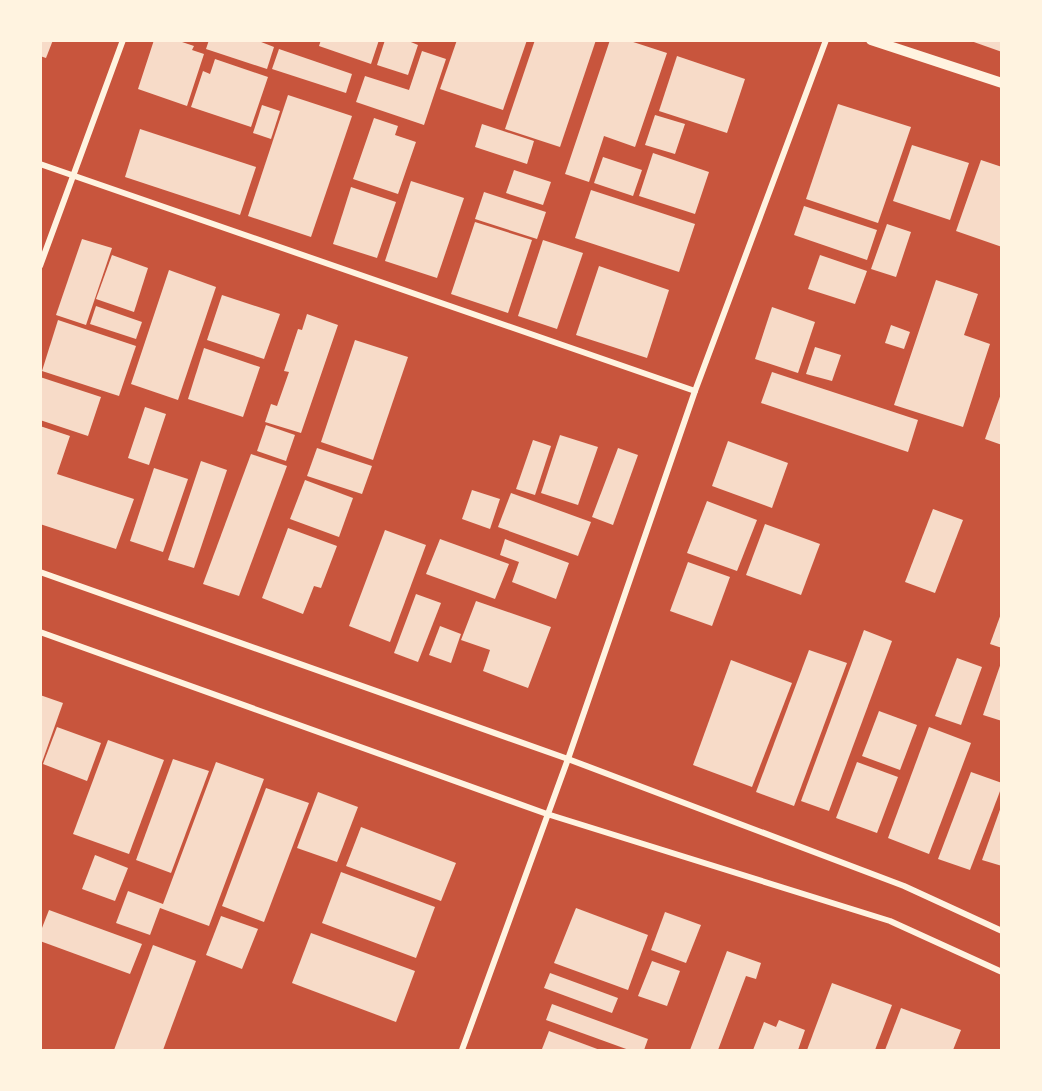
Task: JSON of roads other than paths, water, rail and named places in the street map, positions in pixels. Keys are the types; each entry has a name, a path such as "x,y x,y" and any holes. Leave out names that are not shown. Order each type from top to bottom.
{"street":[{"path":"40,266 123,40"},
{"path":"462,1050 568,759 695,391 826,40"},
{"path":"871,40 1002,83"},
{"path":"40,164 695,391"},
{"path":"40,572 568,759 904,886 1002,932"},
{"path":"40,632 547,814 890,921 1002,972"}]}
